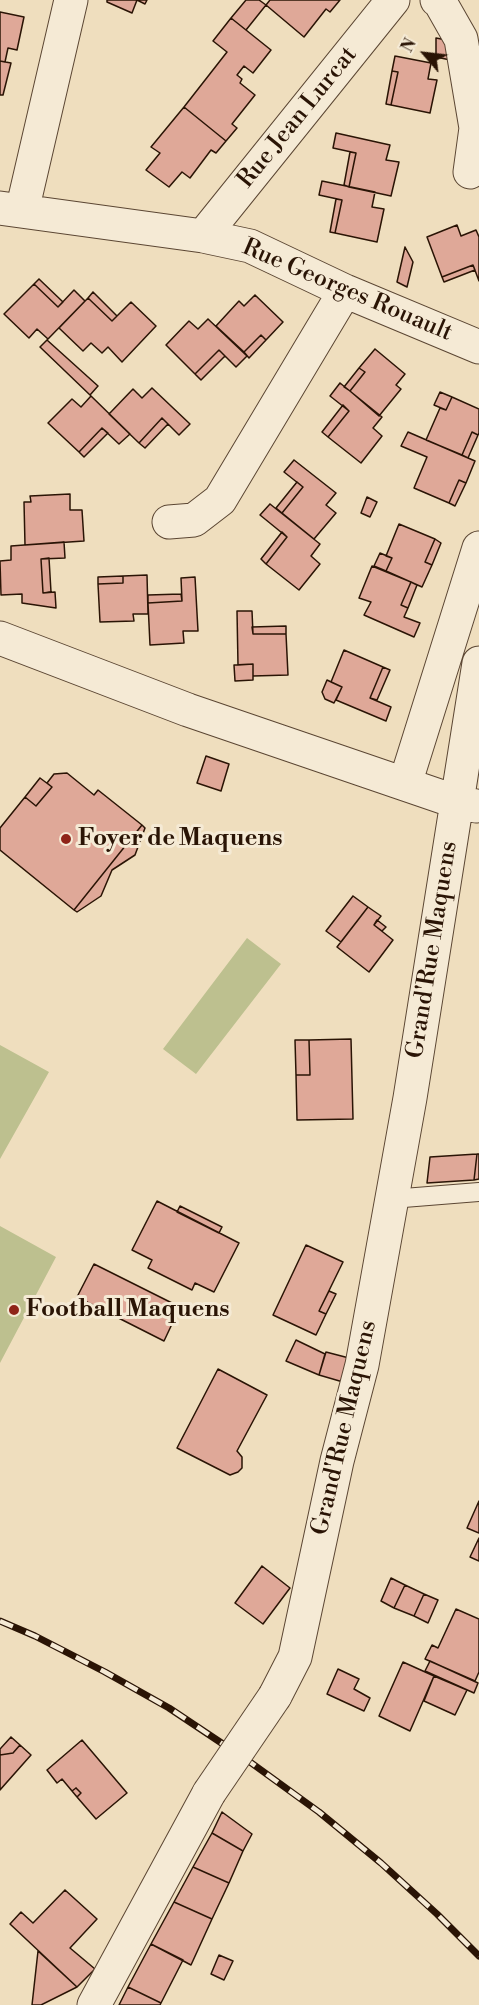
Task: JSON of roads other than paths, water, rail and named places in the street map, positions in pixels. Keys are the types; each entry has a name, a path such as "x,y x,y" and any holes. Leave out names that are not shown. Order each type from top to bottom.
{"street":[{"path":"11,210 71,0"},
{"name":"Rue Jean Lurcat","path":"203,236 393,0"},
{"path":"437,0 461,39 476,128 470,172"},
{"name":"Rue Georges Rouault","path":"11,210 203,236 250,246 345,291 479,347"},
{"path":"169,522 194,520 220,500 345,291"},
{"path":"405,784 479,548"},
{"path":"0,638 188,710 468,804"},
{"name":"Grand'Rue Maquens","path":"88,2002 209,1793 275,1696 295,1657 337,1461 362,1365 410,1098 468,804 479,663"}],"lane":[{"path":"391,1199 479,1192"}],"railway":[{"path":"0,1621 105,1672 169,1708 250,1762 319,1812 381,1863 479,1956"}],"place":[{"name":"Foyer de Maquens","path":"66,839"},
{"name":"Football Maquens","path":"14,1310"}]}
